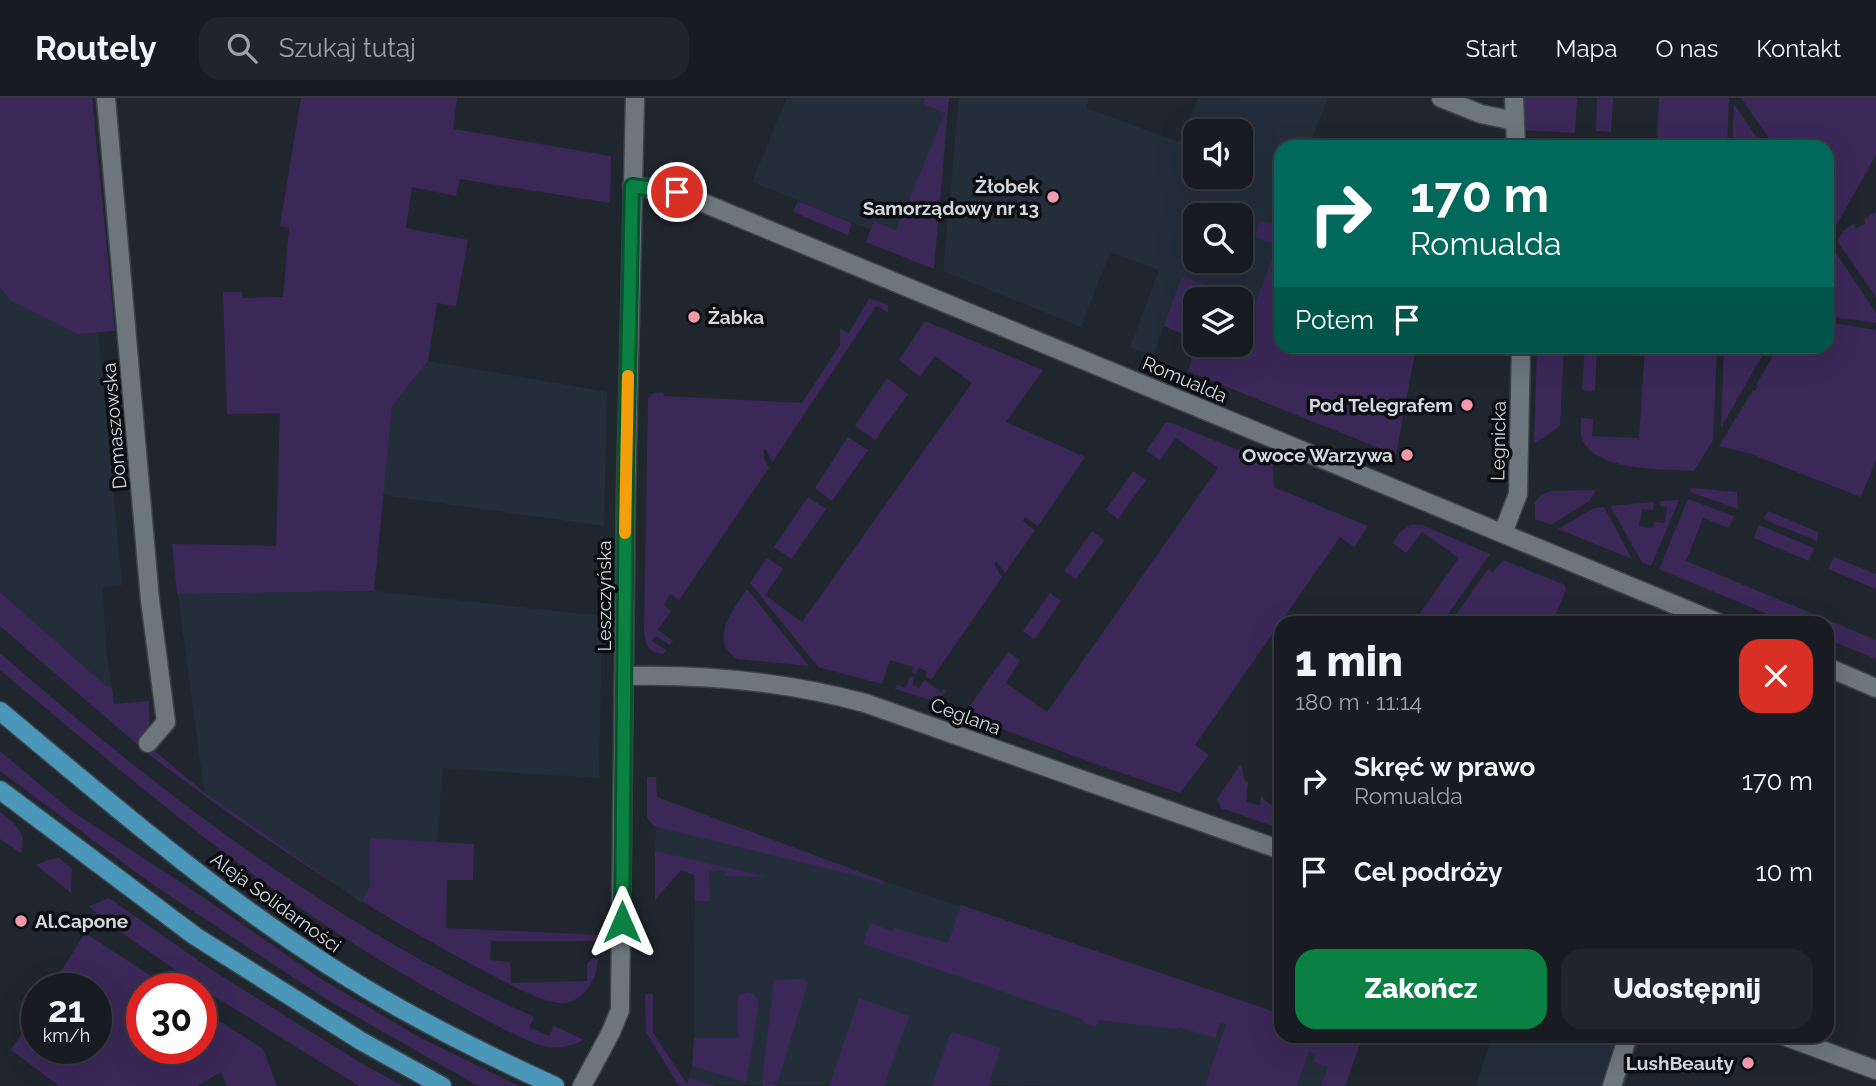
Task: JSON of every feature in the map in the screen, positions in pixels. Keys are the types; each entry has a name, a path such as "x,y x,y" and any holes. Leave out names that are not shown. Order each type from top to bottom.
{"main road":[{"name":"Aleja Solidarności","path":"0,711 219,889 329,967 446,1033 555,1086"},
{"path":"0,790 195,936 361,1041 442,1086"}],"street":[{"name":"Domaszowska","path":"106,98 150,600 166,722 148,743"},
{"name":"Leszczyńska","path":"582,1086 620,1010 635,98"},
{"path":"1441,98 1481,114 1515,121"},
{"path":"1514,98 1516,140"},
{"name":"Romualda","path":"632,186 677,192 1701,616"},
{"name":"Legnicka","path":"1503,533 1518,494 1521,354"},
{"path":"1834,670 1876,688"},
{"name":"Ceglana","path":"624,676 761,683 823,692 865,702 1274,848"},
{"path":"1612,1086 1626,1043"},
{"path":"1803,1043 1876,1070"}],"shaded area":[{"path":"0,98 92,98 115,331 78,334 11,301 0,287"},
{"path":"301,98 457,98 453,129 611,156 610,203 460,179 456,196 412,187 406,228 468,240 456,306 437,303 428,361 392,406 374,591 177,594 172,544 276,546 280,413 227,414 223,292 242,292 242,298 283,297 289,228 280,226"},
{"path":"787,98 925,98 923,104 945,113 896,230 875,221 871,230 752,182"},
{"path":"925,98 949,98 934,269 866,242 874,221 896,230 945,113 923,104"},
{"name":"Żłobek Samorządowy nr 13","path":"959,98 1089,98 1086,108 1179,142 1183,133 1183,189 1253,189 1253,119 1189,119 1198,98 1328,98 1311,140 1274,140 1274,354 1285,354 1322,426 1188,371 1193,357 1253,357 1253,287 1183,287 1183,334 1164,326 1152,356 1130,347 1159,270 1110,252 1081,327 943,271"},
{"path":"1524,98 1577,98 1575,133 1525,130"},
{"path":"1597,98 1613,98 1611,132 1596,131"},
{"path":"1659,98 1729,98 1727,140 1657,140"},
{"path":"1741,98 1876,98 1876,155 1834,229 1834,140 1770,140"},
{"path":"1734,104 1758,140 1732,140"},
{"path":"798,201 852,223 848,235 793,212"},
{"path":"1876,212 1876,297 1837,241 1845,229 1854,224 1856,228 1865,224 1864,219"},
{"path":"1261,220 1274,226 1274,245 1254,236"},
{"path":"1834,250 1876,313 1876,323 1834,317"},
{"path":"1274,254 1274,354 1415,354 1396,455 1188,371 1193,357 1253,357 1253,303"},
{"path":"1182,276 1209,287 1183,287 1183,334 1164,326"},
{"path":"0,287 11,301 78,334 98,332 122,585 103,587 106,649 112,688 105,685 0,592"},
{"path":"869,298 888,305 888,312 876,306 772,463 766,449 764,450 764,458 769,468 679,600 670,594 664,605 671,611 658,630 673,641 670,645 655,636 652,641 666,650 663,654 651,650 644,632 648,398 654,393 663,392 664,396 802,403 840,345 840,328 849,333"},
{"path":"925,321 1043,370 1006,422 1085,457 1038,526 1025,517 1023,521 1035,530 1005,573 996,561 994,564 1002,577 931,680 926,676 927,671 919,668 916,674 912,672 913,667 890,660 882,684 818,667 750,583 767,558 783,569 765,595 802,622 972,383 935,356 920,377 899,360"},
{"path":"1834,323 1876,330 1876,460 1861,497 1751,454 1719,446 1753,390 1758,387 1756,385 1774,354 1834,354"},
{"path":"1537,354 1564,354 1560,426 1534,444"},
{"path":"1585,354 1597,354 1595,391 1582,390"},
{"path":"1645,354 1717,354 1713,440 1694,471 1629,466 1597,456 1586,446 1581,434 1581,418 1593,419 1592,436 1639,438"},
{"path":"1724,354 1763,354 1721,428"},
{"path":"428,361 607,392 604,526 383,495 392,406"},
{"path":"887,378 908,394 875,440 855,426"},
{"path":"1169,422 1273,464 1274,487 1368,526 1354,547 1340,537 1285,616 1274,616 1274,632 1195,745 1209,755 1180,793 973,718 969,707 1008,652 1020,660 1006,683 1047,712 1218,468 1176,438 1160,460 1146,451 1165,423"},
{"path":"848,437 868,450 832,501 815,488"},
{"path":"1133,471 1146,480 1118,519 1106,510"},
{"path":"1691,488 1737,492 1738,509 1690,492"},
{"path":"1596,490 1589,501 1551,525 1535,519 1535,502 1541,495 1551,491"},
{"path":"808,497 826,509 791,559 774,547"},
{"path":"1688,499 1734,516 1729,528 1703,518 1686,561 1818,616 1772,616 1659,569"},
{"path":"1679,500 1651,566 1642,562 1610,506 1654,502 1653,510 1642,509 1639,526 1653,528 1654,522 1665,523 1667,507 1660,506 1661,501"},
{"path":"1604,507 1632,559 1558,529 1594,508"},
{"path":"1768,511 1818,532 1817,541 1763,519"},
{"path":"1410,525 1422,525 1490,554 1447,616 1418,616 1459,558 1422,532 1406,553 1393,543 1399,533"},
{"path":"1759,525 1814,548 1809,561 1754,538"},
{"path":"1092,531 1104,540 1076,579 1064,571"},
{"path":"1834,557 1876,574 1876,589 1828,569"},
{"path":"1503,560 1565,585 1566,590 1555,616 1455,616 1488,569 1493,572"},
{"path":"747,589 809,666 738,659 729,652 724,643 726,625"},
{"path":"374,591 602,616 599,778 443,768 437,842 371,838 370,887 361,902 204,792 178,594"},
{"path":"0,592 105,685 112,688 114,704 149,701 150,731 140,744 0,626"},
{"path":"1050,593 1061,601 1034,640 1023,631"},
{"path":"1834,623 1876,640 1876,659 1834,642"},
{"path":"0,653 124,758 254,855 321,900 461,981 534,1017 529,1028 549,1036 554,1026 584,1040 567,1046 548,1047 528,1040 395,969 335,932 277,892 164,806 54,715 0,670"},
{"path":"910,676 914,678 912,685 919,688 924,680 941,692 943,689 946,691 936,702 895,689 897,685 906,688"},
{"path":"151,748 204,792 341,888 271,843 191,786 151,756"},
{"path":"0,751 73,812 323,980 417,1036 519,1086 478,1086 326,999 149,882 0,771"},
{"path":"1241,764 1244,779 1248,783 1246,802 1260,805 1261,796 1274,808 1274,827 1221,808 1217,799"},
{"path":"647,777 656,777 657,797 884,881 883,884 654,826 647,818"},
{"path":"656,797 884,881 1274,1012 1274,1043 1360,1043 1345,1086 687,1085 694,1039 695,875 655,861"},
{"path":"0,812 19,829 22,839 21,853 0,839"},
{"path":"370,838 474,844 473,880 447,880 446,928 599,935 600,940 589,941 491,941 490,960 510,962 511,983 587,981 587,964 592,959 598,959 595,973 585,992 573,1001 558,1003 547,1000 482,970 362,901 370,886"},
{"path":"655,851 764,877 725,876 725,870 709,871 710,901 695,901 694,875 681,870 655,900"},
{"path":"59,858 72,869 71,893 36,865"},
{"path":"109,898 217,973 180,973 102,919 89,906"},
{"path":"961,905 1274,1012 1274,1043 1360,1043 1345,1086 1321,1086 1328,1067 1314,1062 1316,1054 1309,1051 1297,1086 1205,1086 1226,1024 1220,1023 1215,1038 1179,1027 1177,1029 1099,1020 1096,1027 1083,1023 1083,1019 863,944 870,923 892,931 894,928 948,943"},
{"path":"85,933 146,973 126,973 126,1064 217,1064 217,1019 263,1049 277,1086 227,1086 221,1072 197,1086 59,1086 30,1064 112,1064 112,973 60,973"},
{"path":"217,973 361,1063 403,1086 359,1086 217,998"},
{"path":"804,979 808,983 778,1081 774,1080 773,1084 779,1086 763,1086 774,980"},
{"path":"747,992 754,994 759,1003 746,1082 692,1066 694,1038 738,1038 738,996"},
{"path":"645,994 653,994 653,1033 687,1084 690,1078 715,1086 679,1086 646,1032"},
{"path":"859,998 909,1016 884,1086 829,1086"},
{"path":"953,1032 1001,1048 988,1086 932,1086"},
{"path":"21,1034 21,1058 11,1050"},
{"path":"1490,1043 1639,1043 1625,1086 1476,1086"}],"slow traffic":[{"path":"625,533 628,376"}],"place":[{"name":"Żłobek Samorządowy nr 13","path":"1053,197"},
{"name":"Żabka","path":"694,317"},
{"name":"Pod Telegrafem","path":"1467,405"},
{"name":"Owoce Warzywa","path":"1407,455"},
{"name":"Al.Capone","path":"21,921"},
{"name":"LushBeauty","path":"1748,1063"}],"route":[{"path":"622,922 626,468 632,186 677,192"}]}
